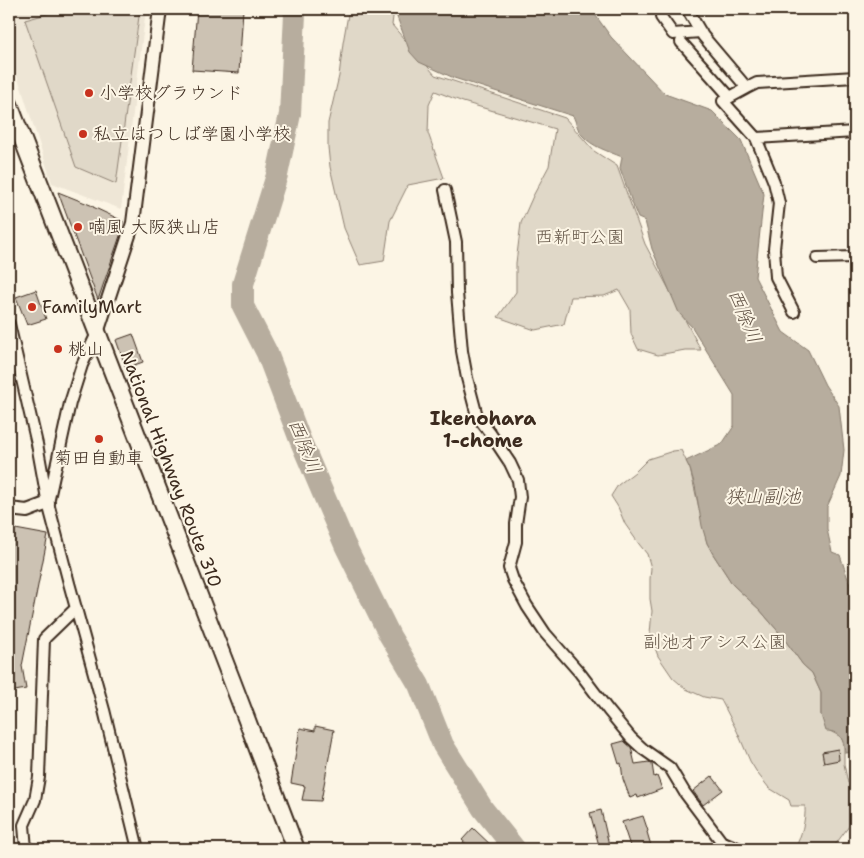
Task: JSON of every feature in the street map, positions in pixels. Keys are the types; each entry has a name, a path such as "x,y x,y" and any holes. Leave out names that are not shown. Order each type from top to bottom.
{"highway":[{"name":"National Highway Route 310","path":"9,104 296,849"}],"street":[{"path":"48,503 70,403 82,365 97,333 133,223 160,9"},
{"path":"687,9 701,32 746,88"},
{"path":"661,17 674,34 701,32"},
{"path":"681,42 730,97"},
{"path":"794,312 776,277 774,249 779,202 774,182 756,138 723,101 757,83 855,77"},
{"path":"756,138 855,132"},
{"path":"446,190 456,242 460,332 467,378 477,416 510,463 518,480 520,497 516,524 516,542 509,568 513,580 545,633 580,673 631,738 670,768 685,793 720,841 740,849"},
{"path":"817,258 855,257"},
{"path":"9,328 37,444 48,503 104,710 138,849"},
{"path":"9,509 27,511 48,503"},
{"path":"26,849 24,824 34,800 39,777 44,639 76,608"}],"shaded area":[{"name":"小学校グラウンド","path":"9,9 146,9 121,209 52,183 20,84 9,57"}],"green space":[{"name":"小学校グラウンド","path":"65,9 140,9 116,184 76,167 25,20"},
{"name":"西新町公園","path":"349,9 394,9 392,25 435,75 565,118 594,151 617,166 645,244 701,350 685,350 658,355 638,349 631,334 630,309 619,290 604,296 571,297 564,324 535,330 498,317 516,292 516,263 521,223 549,166 555,129 463,102 435,91 429,105 428,133 444,178 408,185 390,221 384,261 360,265 344,228 330,167 328,147 328,123 339,76"},
{"name":"副池オアシス公園","path":"681,450 690,469 707,543 713,554 733,585 760,610 803,665 812,673 821,693 821,715 830,731 841,737 844,744 844,764 848,783 855,782 855,818 832,849 795,849 803,828 805,806 791,806 789,800 769,788 750,761 721,700 704,697 686,689 673,678 658,656 650,634 652,611 650,599 651,568 647,554 625,524 611,496 618,485 648,459"}],"water":[{"name":"狭山副池","path":"394,9 591,9 611,37 665,94 712,111 741,140 764,194 755,277 783,332 808,350 825,385 839,406 844,450 841,476 827,507 827,529 832,552 840,555 851,588 855,594 855,752 845,753 841,738 831,731 826,731 821,715 821,693 812,673 803,665 760,610 733,585 707,543 695,486 686,461 722,444 734,426 734,395 692,327 679,313 652,249 645,221 638,218 634,208 620,168 622,157 590,143 579,131 573,116 454,78 419,62 410,52"}],"building":[{"path":"197,9 243,9 239,73 192,70"},
{"path":"58,192 123,221 121,233 98,300"},
{"path":"36,290 46,319 27,325 16,297"},
{"path":"133,334 143,362 126,368 116,340"},
{"path":"10,528 48,535 22,666 26,689 9,692 9,536"},
{"path":"315,726 334,730 321,801 302,800 305,786 291,783 300,728 315,731"},
{"path":"624,741 631,747 635,764 649,762 652,764 654,777 657,776 662,789 638,798 637,795 630,798 623,779 621,763 619,764 613,744"},
{"path":"838,749 839,760 824,763 822,752"},
{"path":"712,776 723,790 703,805 693,791"},
{"path":"601,810 610,849 600,849 590,813"},
{"path":"643,816 652,849 631,849 622,822"},
{"path":"473,828 495,849 472,849 462,840"}],"waterway":[{"name":"西除川","path":"293,9 295,14 290,114 277,175 243,284 243,306 267,353 299,437 345,545 390,636 419,685 443,745 483,809 515,849"}],"place":[{"name":"小学校グラウンド","path":"89,93"},
{"name":"私立はつしば学園小学校","path":"83,134"},
{"name":"喃風 大阪狭山店","path":"78,227"},
{"name":"FamilyMart","path":"32,307"},
{"name":"桃山","path":"58,349"},
{"name":"菊田自動車","path":"99,439"}],"district":[{"name":"Ikenohara 1-chome","path":"483,429"}]}
